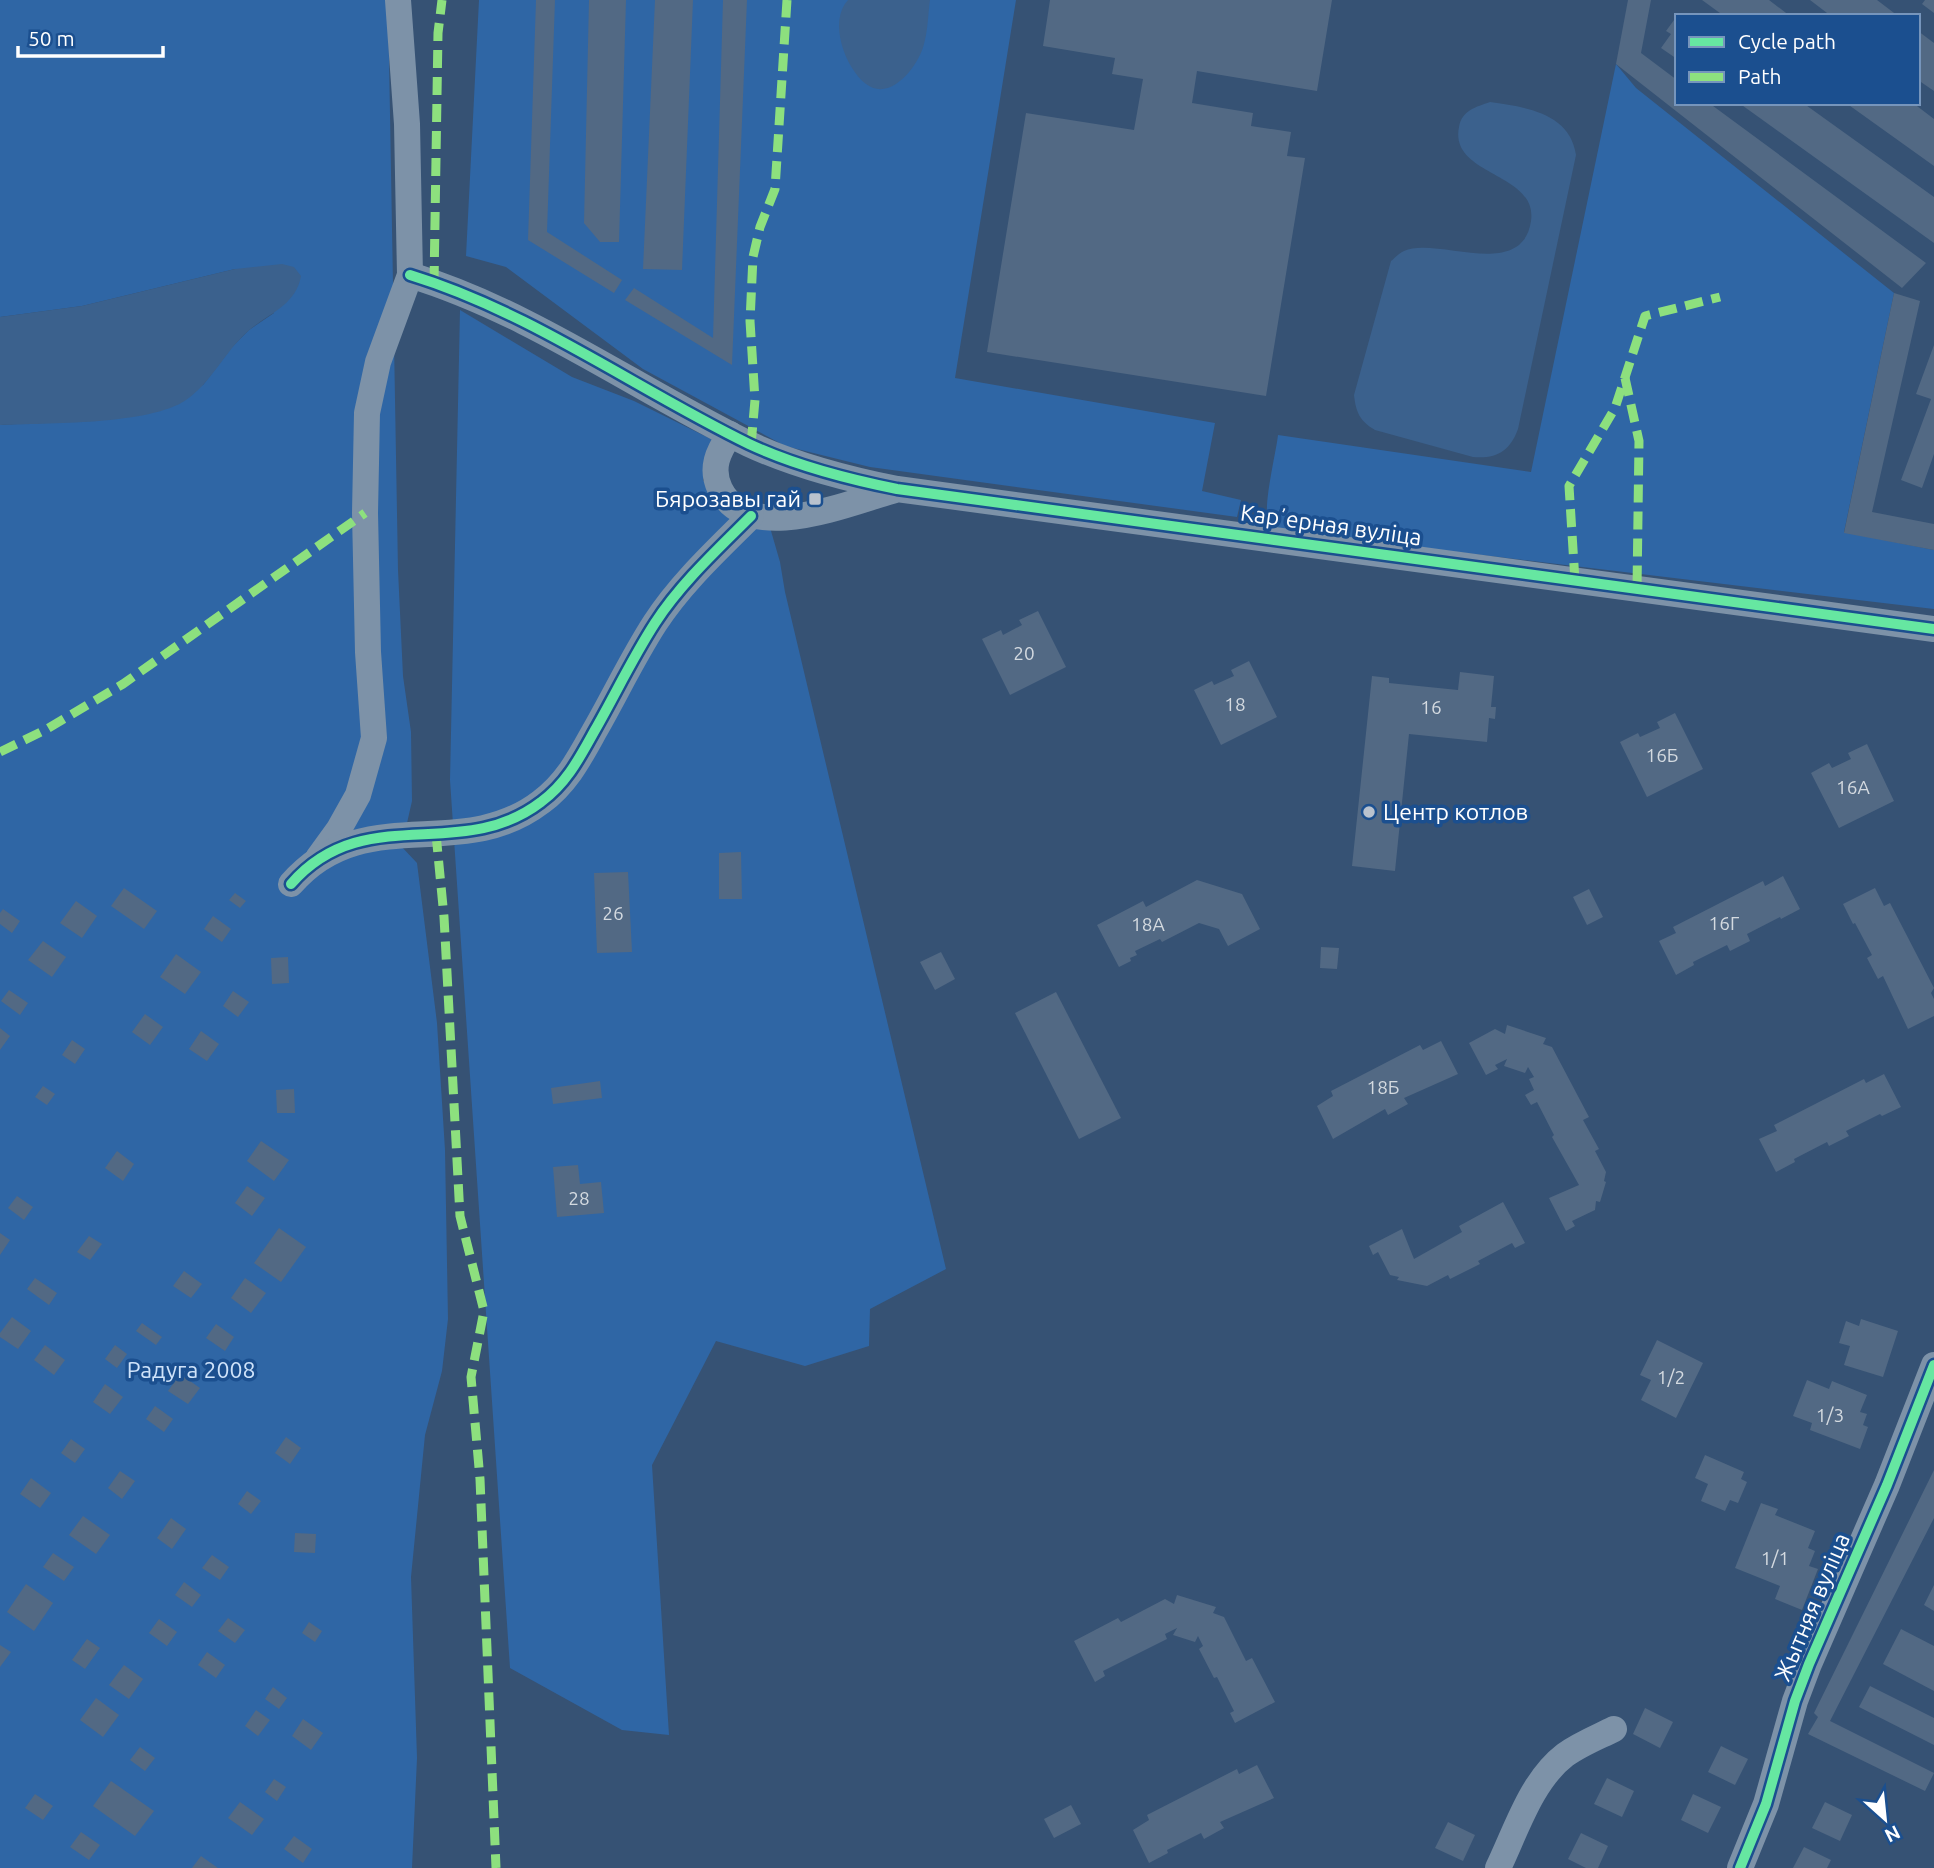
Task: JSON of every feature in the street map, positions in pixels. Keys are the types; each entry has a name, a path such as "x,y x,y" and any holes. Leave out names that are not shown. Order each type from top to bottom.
{"street":[{"path":"290,884 318,858 339,829 358,795 374,738 368,652 365,527 367,413 378,362 410,275 407,124 398,0"},
{"name":"Карʼерная вуліца","path":"410,275 484,303 751,445 810,468 861,482 1934,629"},
{"path":"318,858 340,846 370,838 471,831 489,827 539,804 566,779 654,624 671,600 751,516 730,503 716,478 716,460 730,434"},
{"name":"Карʼерная вуліца","path":"751,516 775,518 806,514 897,489"},
{"name":"Жытняя вуліца","path":"1740,1868 1766,1804 1795,1701 1809,1664 1887,1485 1934,1366"},
{"path":"1498,1868 1532,1799 1550,1770 1564,1756 1614,1729"}],"green space":[{"name":"Радуга 2008","path":"0,0 388,0 398,570 403,676 411,732 412,801 407,823 353,830 292,868 360,851 400,845 417,863 437,1023 445,1150 448,1319 442,1371 425,1435 411,1577 417,1758 412,1868 0,1868 0,425 71,421 203,385 232,347 249,330 274,313 235,269 82,306 0,317"},
{"path":"479,0 1016,0 955,378 1215,423 1202,491 1241,500 1237,517 870,467 785,446 643,369 506,267 466,256"},
{"path":"1616,64 1636,88 1894,293 1844,532 1934,550 1934,609 1280,531 1269,522 1267,503 1278,435 1531,472"},
{"path":"460,310 572,377 634,401 715,441 703,480 726,515 769,524 946,1269 870,1309 869,1346 805,1366 716,1341 652,1465 669,1735 622,1730 510,1668 450,780"}],"shaded area":[{"path":"848,0 930,0 921,53 910,71 894,85 875,89 866,84 858,77 846,56 839,32 839,20"},
{"path":"1490,102 1518,106 1556,121 1572,141 1576,155 1518,429 1511,443 1501,452 1489,457 1473,457 1375,430 1360,416 1354,395 1391,261 1404,251 1418,248 1495,253 1512,249 1524,239 1531,221 1530,205 1509,183 1467,155 1460,143 1459,127 1463,117 1470,110"},
{"path":"282,264 294,267 301,276 293,295 247,332 203,385 186,400 170,408 123,418 0,425 0,317 82,306 235,269"}],"building":[{"path":"536,0 555,0 547,232 622,280 614,293 528,240"},
{"path":"589,0 626,0 619,242 600,242 584,223"},
{"path":"655,0 693,0 682,270 643,269"},
{"path":"723,0 747,0 732,365 625,300 634,288 713,338"},
{"path":"1050,0 1332,0 1317,91 1197,71 1192,103 1253,113 1251,126 1291,132 1287,156 1305,158 1266,396 987,352 1026,113 1134,130 1143,79 1112,74 1115,58 1043,46"},
{"path":"1628,0 1651,0 1641,53 1675,78 1675,105 1712,105 1926,263 1902,288 1616,64"},
{"path":"1702,0 1769,0 1787,14 1721,14"},
{"path":"1810,0 1877,0 1895,14 1828,14"},
{"path":"1925,0 1934,0 1934,13 1922,4"},
{"path":"1675,19 1675,58 1661,48 1671,34 1666,31"},
{"path":"1920,32 1934,43 1934,91 1920,81"},
{"path":"1742,105 1806,105 1934,197 1934,243"},
{"path":"1849,105 1916,105 1934,119 1934,166"},
{"path":"1894,293 1920,301 1872,512 1934,524 1934,550 1844,533"},
{"path":"1934,345 1934,454 1922,488 1901,480 1931,399 1916,394"},
{"path":"1038,611 1066,667 1010,695 982,639 1001,630 1003,635 1022,625 1019,620"},
{"path":"1249,661 1277,717 1221,745 1194,690 1212,681 1214,685 1234,676 1231,670"},
{"path":"1460,672 1494,676 1491,707 1496,707 1495,719 1489,718 1487,742 1409,734 1395,871 1352,866 1372,676 1389,678 1389,683 1458,690"},
{"path":"1675,713 1703,769 1647,797 1620,742 1638,733 1640,737 1660,728 1657,722"},
{"path":"1867,744 1894,801 1839,828 1811,773 1829,763 1832,768 1851,759 1848,753"},
{"path":"741,852 742,899 719,899 719,853"},
{"path":"628,872 632,952 597,953 594,873"},
{"path":"1783,876 1800,909 1747,934 1750,941 1730,951 1727,945 1693,962 1694,965 1676,975 1659,941 1676,933 1673,927 1763,881 1765,886"},
{"path":"1197,880 1242,894 1260,929 1228,946 1219,929 1199,923 1162,942 1160,939 1135,951 1137,955 1130,958 1131,961 1119,967 1097,925 1143,901 1146,907"},
{"path":"124,888 157,911 144,929 111,906"},
{"path":"1875,888 1884,906 1890,903 1934,988 1931,993 1934,999 1934,1016 1908,1029 1883,976 1878,979 1867,958 1872,955 1843,904"},
{"path":"1589,889 1603,917 1587,925 1573,897"},
{"path":"235,893 246,901 240,908 229,900"},
{"path":"76,901 97,916 82,938 60,923"},
{"path":"3,909 20,921 12,933 0,924 0,913"},
{"path":"213,916 231,929 222,942 204,929"},
{"path":"43,941 66,957 52,977 28,960"},
{"path":"1321,947 1339,948 1337,969 1320,968"},
{"path":"941,952 955,979 935,990 920,962"},
{"path":"176,954 201,972 185,994 160,977"},
{"path":"288,957 289,983 272,984 271,958"},
{"path":"9,990 28,1003 20,1015 1,1001"},
{"path":"233,991 249,1002 238,1017 223,1006"},
{"path":"1056,992 1121,1118 1079,1139 1015,1013"},
{"path":"145,1014 163,1027 150,1045 132,1032"},
{"path":"1507,1025 1546,1038 1543,1044 1552,1047 1589,1117 1583,1120 1599,1149 1595,1151 1606,1172 1606,1182 1600,1202 1596,1201 1595,1210 1572,1221 1575,1226 1566,1231 1549,1198 1579,1185 1552,1137 1554,1135 1537,1102 1531,1105 1525,1095 1534,1090 1529,1079 1534,1077 1528,1067 1525,1073 1504,1066 1507,1059 1495,1065 1498,1069 1486,1075 1469,1043 1495,1029 1505,1034"},
{"path":"0,1028 10,1036 0,1050"},
{"path":"201,1031 219,1044 207,1061 189,1049"},
{"path":"72,1040 85,1049 75,1064 62,1055"},
{"path":"1441,1041 1458,1074 1404,1098 1408,1104 1388,1115 1385,1109 1333,1139 1317,1106 1333,1096 1331,1091 1420,1045 1423,1050"},
{"path":"1884,1074 1901,1107 1846,1131 1849,1136 1829,1146 1827,1142 1776,1172 1759,1139 1777,1131 1774,1125 1864,1079 1866,1083"},
{"path":"600,1081 602,1098 553,1104 551,1088"},
{"path":"43,1086 55,1094 47,1105 35,1097"},
{"path":"294,1089 295,1113 277,1113 276,1090"},
{"path":"261,1141 289,1160 274,1181 247,1161"},
{"path":"117,1151 134,1164 123,1181 105,1168"},
{"path":"578,1165 580,1184 601,1182 604,1213 557,1217 553,1167"},
{"path":"247,1186 265,1198 252,1216 235,1203"},
{"path":"17,1196 33,1207 24,1220 8,1208"},
{"path":"1503,1202 1525,1243 1515,1248 1512,1243 1450,1279 1448,1275 1427,1286 1397,1280 1399,1277 1390,1275 1378,1252 1373,1255 1369,1246 1402,1229 1414,1259 1462,1232 1459,1226"},
{"path":"279,1228 306,1247 281,1282 254,1263"},
{"path":"0,1233 10,1240 0,1255"},
{"path":"89,1236 102,1244 90,1260 77,1252"},
{"path":"184,1271 202,1284 191,1298 173,1286"},
{"path":"35,1278 57,1293 49,1305 27,1289"},
{"path":"245,1278 266,1293 251,1313 231,1298"},
{"path":"12,1317 31,1331 18,1349 0,1337"},
{"path":"1861,1319 1898,1331 1883,1377 1844,1365 1850,1346 1839,1343 1846,1321 1859,1326"},
{"path":"142,1323 162,1337 156,1345 136,1331"},
{"path":"216,1324 234,1337 225,1351 206,1338"},
{"path":"1657,1340 1703,1363 1676,1418 1641,1400 1651,1380 1640,1375"},
{"path":"45,1345 65,1360 54,1375 34,1360"},
{"path":"115,1345 127,1354 117,1368 105,1359"},
{"path":"180,1374 200,1388 188,1404 168,1391"},
{"path":"1807,1380 1829,1389 1832,1381 1867,1395 1860,1412 1867,1414 1863,1425 1868,1427 1860,1449 1810,1430 1812,1423 1793,1416"},
{"path":"105,1384 123,1397 110,1414 93,1402"},
{"path":"155,1406 173,1419 164,1432 146,1419"},
{"path":"286,1437 301,1448 290,1464 275,1453"},
{"path":"71,1439 85,1449 75,1463 61,1453"},
{"path":"1705,1455 1744,1472 1741,1479 1747,1482 1738,1503 1730,1500 1725,1511 1701,1501 1708,1484 1695,1478"},
{"path":"1934,1470 1934,1518 1830,1721 1934,1773 1925,1791 1808,1734 1818,1717 1814,1713"},
{"path":"120,1471 135,1481 122,1499 108,1488"},
{"path":"31,1478 51,1493 40,1508 20,1494"},
{"path":"247,1491 261,1501 251,1514 238,1504"},
{"path":"1761,1503 1778,1509 1775,1515 1815,1531 1808,1548 1815,1551 1809,1566 1818,1569 1802,1610 1775,1599 1780,1586 1735,1568"},
{"path":"83,1516 110,1535 96,1554 69,1535"},
{"path":"171,1518 186,1529 172,1549 157,1538"},
{"path":"295,1533 316,1534 315,1553 294,1552"},
{"path":"53,1553 74,1567 64,1581 43,1567"},
{"path":"212,1555 229,1567 220,1580 202,1568"},
{"path":"184,1582 201,1595 192,1607 175,1595"},
{"path":"26,1584 53,1603 34,1631 7,1612"},
{"path":"1934,1585 1934,1611 1924,1605"},
{"path":"1177,1595 1216,1607 1213,1613 1224,1617 1246,1661 1252,1658 1275,1702 1235,1723 1230,1713 1234,1711 1199,1649 1203,1646 1198,1636 1195,1642 1173,1635 1177,1628 1165,1634 1167,1639 1103,1671 1105,1676 1095,1682 1074,1641 1118,1618 1121,1622 1165,1599 1174,1604"},
{"path":"228,1618 245,1630 235,1643 218,1631"},
{"path":"159,1619 177,1632 167,1646 149,1633"},
{"path":"309,1622 322,1631 315,1642 302,1633"},
{"path":"1901,1629 1934,1646 1934,1691 1883,1664"},
{"path":"87,1639 100,1648 85,1669 72,1660"},
{"path":"0,1645 11,1652 0,1667"},
{"path":"207,1652 225,1665 216,1678 198,1665"},
{"path":"124,1665 143,1679 129,1699 109,1685"},
{"path":"1870,1686 1934,1718 1934,1745 1859,1707"},
{"path":"273,1687 287,1698 279,1709 265,1699"},
{"path":"96,1698 119,1715 103,1737 80,1720"},
{"path":"1645,1708 1673,1722 1660,1748 1633,1734"},
{"path":"256,1710 270,1720 258,1736 245,1726"},
{"path":"303,1719 323,1733 311,1750 292,1736"},
{"path":"1721,1746 1748,1759 1735,1785 1708,1772"},
{"path":"140,1747 155,1758 145,1771 130,1760"},
{"path":"1257,1765 1274,1798 1220,1822 1224,1828 1204,1839 1201,1833 1167,1850 1168,1853 1149,1863 1133,1830 1149,1820 1147,1815 1237,1769 1239,1774"},
{"path":"1607,1778 1634,1791 1622,1817 1594,1804"},
{"path":"274,1779 286,1787 277,1801 265,1792"},
{"path":"111,1781 154,1811 135,1836 93,1806"},
{"path":"35,1794 53,1806 43,1820 25,1808"},
{"path":"1693,1794 1721,1807 1708,1833 1681,1820"},
{"path":"240,1802 264,1819 252,1835 228,1818"},
{"path":"1825,1802 1852,1815 1840,1841 1812,1828"},
{"path":"1071,1805 1081,1824 1054,1838 1044,1819"},
{"path":"1448,1822 1475,1835 1463,1861 1435,1848"},
{"path":"81,1832 100,1845 89,1860 70,1847"},
{"path":"1581,1833 1608,1846 1598,1868 1586,1868 1568,1859"},
{"path":"294,1836 312,1849 303,1863 284,1849"},
{"path":"1804,1847 1831,1860 1827,1868 1793,1868"},
{"path":"201,1856 218,1868 192,1868"}],"marked path":[{"path":"434,284 438,33 442,0"},
{"path":"751,445 755,400 750,321 753,257 760,227 775,189 787,0"},
{"path":"1575,581 1569,486 1615,408 1645,316 1720,297"},
{"path":"1625,378 1639,441 1637,589"},
{"path":"0,752 45,730 123,684 365,513"},
{"path":"436,834 444,917 460,1216 484,1311 471,1377 480,1479 496,1868"}],"cycle path":[{"path":"410,275 498,309 541,330 749,444 803,465 859,481 897,489 1934,629"},
{"path":"291,884 319,859 349,844 381,837 478,829 510,820 550,795 578,760 639,649 665,608 700,567 751,516"},
{"path":"1740,1868 1766,1804 1795,1701 1809,1664 1887,1485 1934,1365"}],"place":[{"name":"Бярозавы гай","path":"815,499"},
{"name":"Центр котлов","path":"1369,812"}]}
